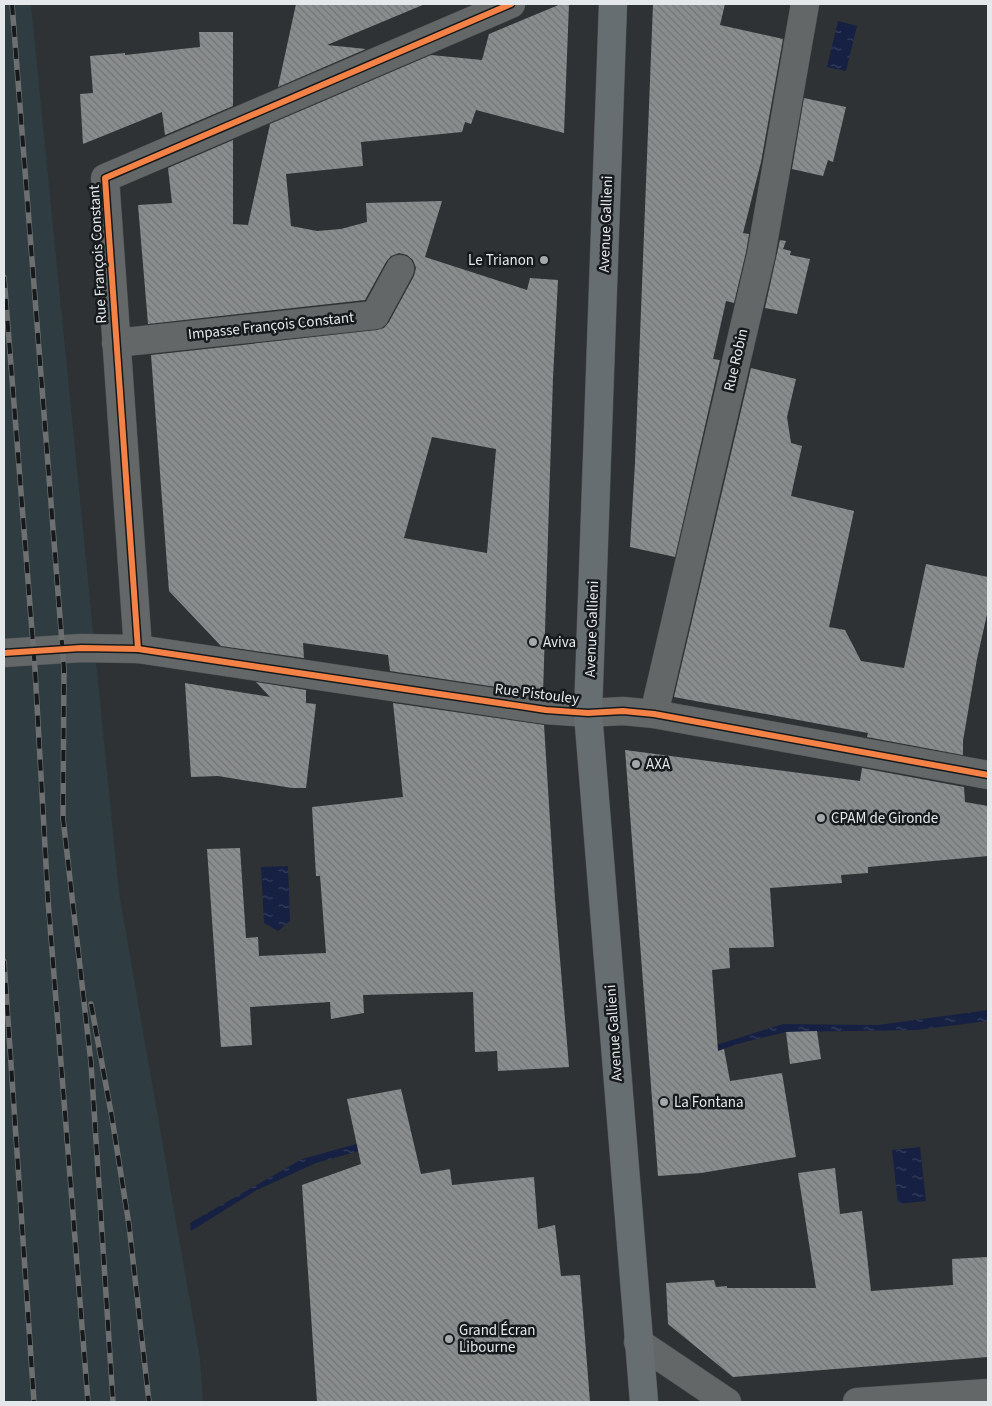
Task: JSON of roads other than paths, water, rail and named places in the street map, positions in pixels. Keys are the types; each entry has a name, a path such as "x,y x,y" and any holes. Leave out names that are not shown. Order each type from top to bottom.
{"main road":[{"name":"Avenue Gallieni","path":"613,4 588,713 644,1402"}],"street":[{"name":"Rue François Constant","path":"138,649 105,178 511,4"},
{"name":"Rue Robin","path":"654,714 761,255 805,4"},
{"name":"Impasse François Constant","path":"116,343 375,314 400,269"},
{"name":"Rue Pistouley","path":"4,653 81,648 138,649 536,708 588,713 623,711 654,714 988,776"},
{"path":"638,1342 727,1402"},
{"path":"857,1402 988,1393"}],"water":[{"path":"838,21 857,26 846,71 827,67"},
{"path":"288,866 290,921 278,931 264,923 261,867"},
{"path":"988,1010 988,1021 917,1030 786,1032 745,1042 650,1072 649,1066 783,1024 878,1025"},
{"path":"411,1129 413,1136 316,1163 257,1190 191,1231 190,1223 302,1159"},
{"path":"920,1147 926,1201 898,1204 892,1150"}],"railway":[{"path":"12,4 64,669 63,818 91,1063 113,1402"},
{"path":"4,277 35,669 48,900 88,1402"},
{"path":"4,961 34,1402"},
{"path":"91,1004 129,1225 149,1402"}],"place":[{"name":"Le Trianon","path":"544,260"},
{"name":"Aviva","path":"533,642"},
{"name":"AXA","path":"636,764"},
{"name":"CPAM de Gironde","path":"821,818"},
{"name":"La Fontana","path":"664,1102"},
{"name":"Grand Écran Libourne","path":"449,1339"}]}
